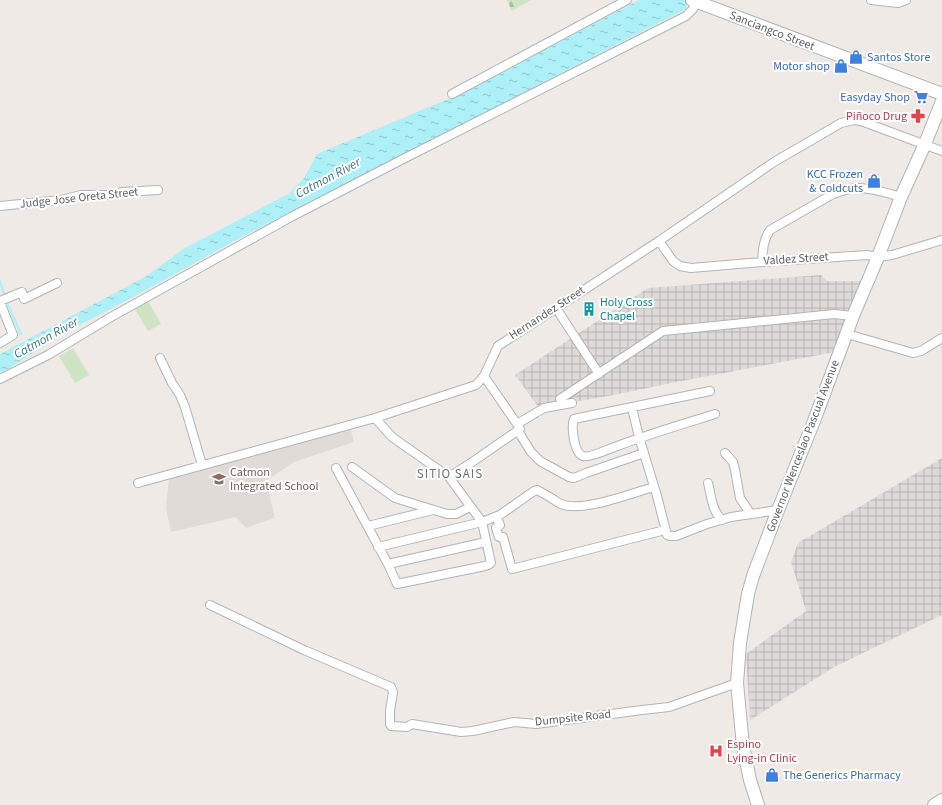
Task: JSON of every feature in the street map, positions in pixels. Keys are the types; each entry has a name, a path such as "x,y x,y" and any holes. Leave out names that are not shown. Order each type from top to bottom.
{"main road":[{"name":"Sanciangco Street","path":"695,1 942,94"},
{"name":"Governor Wenceslao Pascual Avenue","path":"758,805 750,780 743,746 737,683 740,644 748,594 753,576 814,421 853,316 942,100"},
{"path":"934,805 942,800"}],"street":[{"path":"452,94 627,0"},
{"path":"870,0 898,3 906,0"},
{"path":"0,379 54,351 117,314 297,214 686,16 693,10 695,1"},
{"name":"Hernandez Street","path":"138,483 375,418 476,385 484,376 498,346 659,241 774,162 816,137 846,122 854,120 861,121 942,150"},
{"path":"762,262 762,251 766,236 770,230 833,194 843,190 857,188 868,189 901,197"},
{"name":"Judge Jose Oreta Street","path":"0,206 61,200 81,195 111,195 122,192 158,190"},
{"name":"Valdez Street","path":"659,241 673,261 680,266 691,268 867,255 878,257 892,255 942,240"},
{"path":"0,343 12,335 0,302 22,292 24,299 57,283"},
{"path":"556,308 599,374"},
{"path":"560,399 663,331 834,314 853,316"},
{"path":"847,334 913,353 921,351 942,338"},
{"path":"160,358 185,407 202,465"},
{"path":"484,376 518,427 531,452 540,461 569,477 574,478 644,453"},
{"path":"710,391 574,419 572,425 574,441 579,453 584,457 599,453 639,437 715,414"},
{"path":"449,477 544,408 572,403"},
{"path":"632,408 667,535 676,536 722,520 750,513 778,510"},
{"path":"336,468 398,584 485,566 491,563 482,522 449,477 392,437 375,418"},
{"path":"725,453 733,462 740,498 750,513"},
{"path":"352,466 395,498 447,514 456,514 470,507"},
{"path":"708,483 714,510 717,516 722,520"},
{"path":"378,547 482,522 496,517 537,490 560,504 582,506 597,504 654,487"},
{"path":"368,526 434,510"},
{"path":"496,517 500,525 496,528 499,537 503,537 512,569 665,530"},
{"path":"388,564 486,542"},
{"name":"Dumpsite Road","path":"210,605 304,650 391,687 393,692 390,711 391,726 407,727 412,724 461,732 473,731 514,722 536,724 670,707 737,683"}],"shaded area":[{"path":"821,275 827,281 862,281 835,352 539,408 515,375 648,288"},
{"name":"Catmon Integrated School","path":"350,427 354,442 294,462 266,481 275,518 246,528 236,517 171,532 166,508 169,477"},
{"path":"942,458 942,615 834,667 750,720 746,654 806,611 791,562 798,543"}],"green space":[{"path":"507,0 531,0 512,11"},
{"path":"148,301 161,324 148,331 135,309"},
{"path":"73,348 89,375 75,383 59,356"}],"water":[{"name":"Catmon River","path":"639,0 688,0 686,9 238,239 63,334 0,374 0,354 145,277 185,248 290,193 304,178 317,154 460,94"}],"waterway":[{"path":"0,281 4,294"},
{"path":"7,303 21,334"}],"place":[{"name":"Santos Store","path":"856,57"},
{"name":"Motor shop","path":"841,66"},
{"name":"Easyday Shop","path":"921,97"},
{"name":"Piñoco Drug","path":"918,116"},
{"name":"KCC Frozen & Coldcuts","path":"874,181"},
{"name":"Holy Cross Chapel","path":"589,309"},
{"name":"Catmon Integrated School","path":"219,479"},
{"name":"Espino Lying-in Clinic","path":"716,751"},
{"name":"The Generics Pharmacy","path":"772,775"}],"district":[{"name":"SITIO SAIS","path":"450,474"}]}
